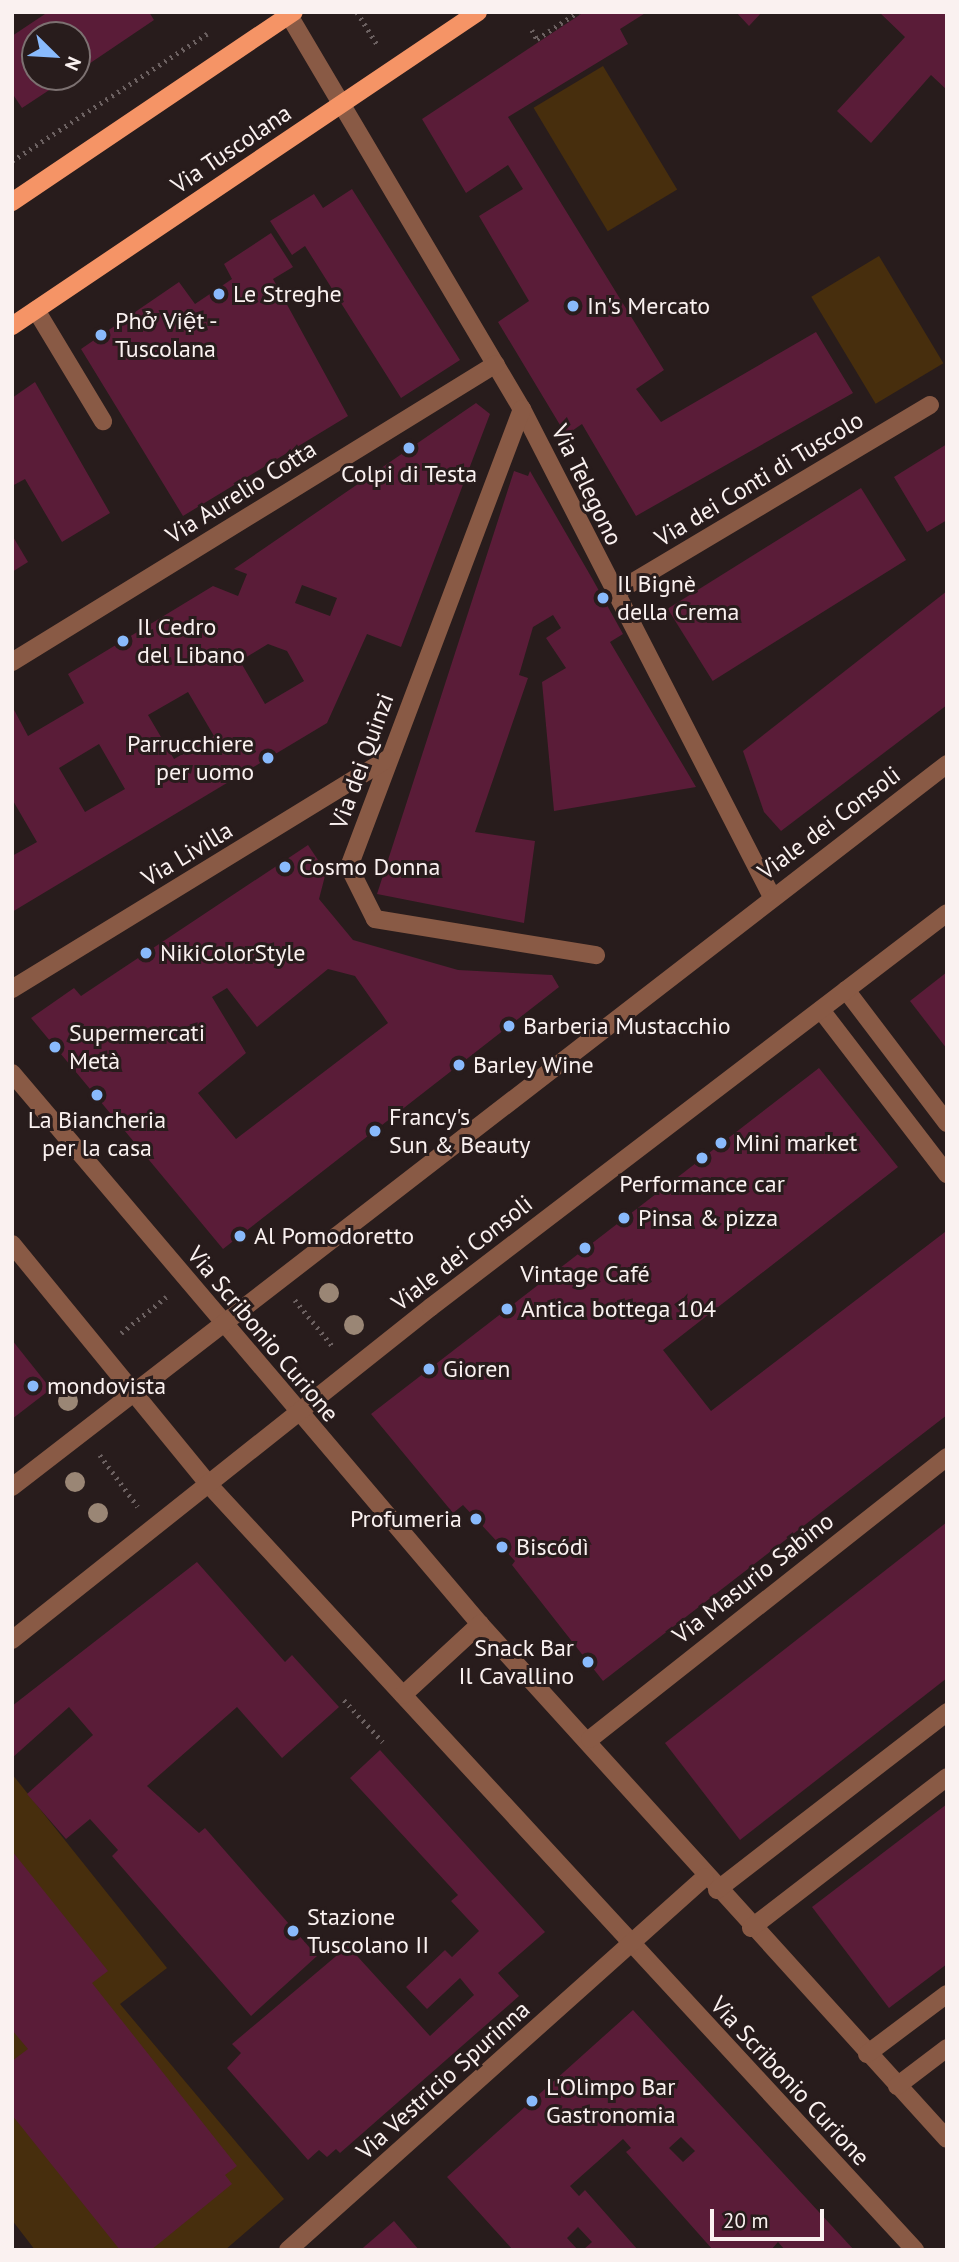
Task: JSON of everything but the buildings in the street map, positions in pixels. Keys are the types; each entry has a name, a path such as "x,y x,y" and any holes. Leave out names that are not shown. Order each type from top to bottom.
{"main road":[{"name":"Via Tuscolana","path":"12,326 478,12"},
{"path":"12,202 290,13"}],"street":[{"name":"Via Telegono","path":"290,13 345,102 522,409 613,594 772,897"},
{"path":"36,310 103,421"},
{"name":"Via Aurelio Cotta","path":"12,662 496,364"},
{"name":"Via dei Conti di Tuscolo","path":"613,594 930,405"},
{"name":"Via dei Quinzi","path":"522,409 348,867 375,919 596,955"},
{"name":"Via Livilla","path":"12,989 388,760"},
{"name":"Viale dei Consoli","path":"12,1487 225,1326 772,897 947,764"},
{"name":"Viale dei Consoli","path":"12,1640 947,913"},
{"path":"846,990 947,1123"},
{"path":"821,1010 947,1174"},
{"name":"Via Scribonio Curione","path":"12,1073 298,1415 480,1624 590,1739 711,1884 947,2139"},
{"name":"Via Scribonio Curione","path":"12,1244 133,1397 211,1487 629,1945 915,2250"},
{"name":"Via Masurio Sabino","path":"590,1739 947,1457"},
{"path":"403,1695 480,1624"},
{"path":"629,1945 947,1712"},
{"path":"751,1928 947,1777"},
{"name":"Via Vestricio Spurinna","path":"288,2250 629,1945"},
{"path":"867,2054 947,1994"},
{"path":"897,2086 947,2048"}],"path":[{"path":"357,12 380,49"},
{"path":"532,30 537,38 578,12"},
{"path":"12,161 187,42 218,29"},
{"path":"122,1333 171,1294"},
{"path":"295,1300 340,1356"},
{"path":"100,1454 139,1508"},
{"path":"344,1700 383,1742"}],"shaded area":[{"path":"603,66 677,189 608,231 534,108"},
{"path":"879,256 943,363 876,404 811,297"},
{"path":"12,1774 167,1968 120,2004 284,2199 225,2250 35,2250 12,2220"}],"place":[{"name":"Le Streghe","path":"219,294"},
{"name":"In's Mercato","path":"573,306"},
{"name":"Phở Việt - Tuscolana","path":"101,335"},
{"name":"Colpi di Testa","path":"409,448"},
{"name":"Il Bignè della Crema","path":"603,598"},
{"name":"Il Cedro del Libano","path":"123,641"},
{"name":"Parrucchiere per uomo","path":"268,758"},
{"name":"Cosmo Donna","path":"285,867"},
{"name":"NikiColorStyle","path":"146,953"},
{"name":"Barberia Mustacchio","path":"509,1026"},
{"name":"Supermercati Metà","path":"55,1047"},
{"name":"Barley Wine","path":"459,1065"},
{"name":"La Biancheria per la casa","path":"97,1095"},
{"name":"Francy's Sun & Beauty","path":"375,1131"},
{"name":"Mini market","path":"721,1143"},
{"name":"Performance car","path":"702,1158"},
{"name":"Pinsa & pizza","path":"624,1218"},
{"name":"Al Pomodoretto","path":"240,1236"},
{"name":"Vintage Café","path":"585,1248"},
{"name":"Antica bottega 104","path":"507,1309"},
{"name":"Gioren","path":"429,1369"},
{"name":"mondovista","path":"33,1386"},
{"name":"Profumeria","path":"476,1519"},
{"name":"Biscódì","path":"502,1547"},
{"name":"Snack Bar Il Cavallino","path":"588,1662"},
{"name":"Stazione Tuscolano II","path":"293,1931"},
{"name":"L'Olimpo Bar Gastronomia","path":"532,2101"}]}
